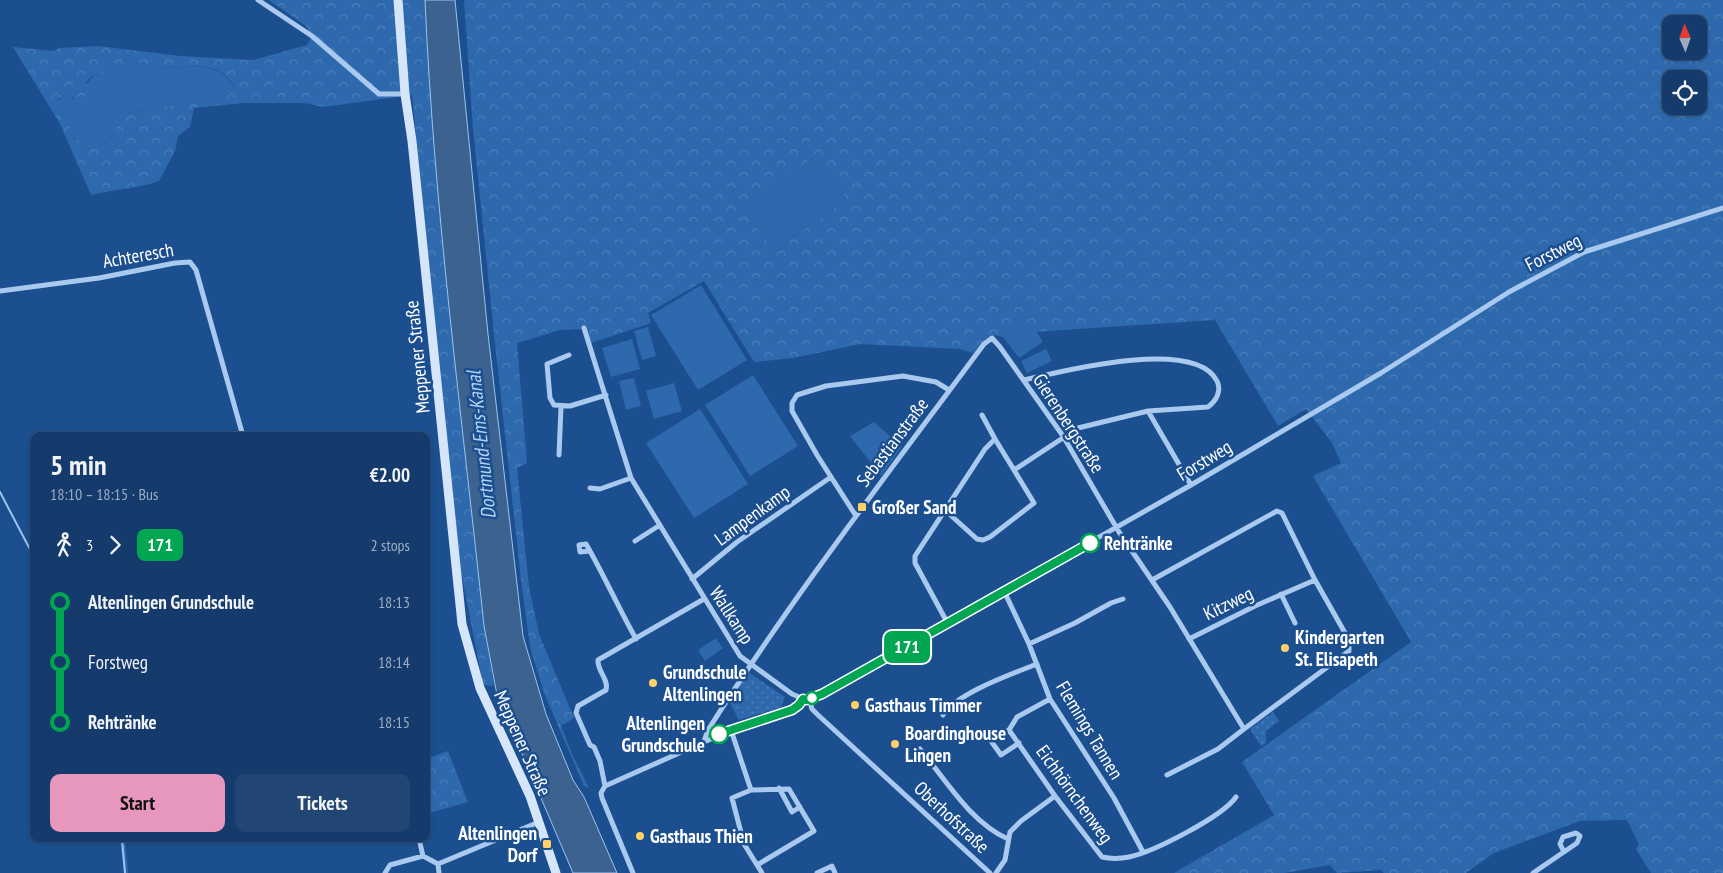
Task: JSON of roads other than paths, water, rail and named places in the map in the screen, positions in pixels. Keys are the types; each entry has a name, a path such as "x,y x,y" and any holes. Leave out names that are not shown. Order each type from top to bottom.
{"main road":[{"name":"Meppener Straße","path":"398,0 406,94 462,624 480,688 530,796 556,873"}],"street":[{"path":"258,0 312,36 379,94 406,94"},
{"name":"Forstweg","path":"803,699 810,699 1005,593 1381,373 1509,292 1584,252 1723,208"},
{"name":"Achteresch","path":"0,291 99,278 175,263 190,262 196,270 242,432"},
{"name":"Wallkamp","path":"584,328 631,478 740,656 792,694 803,699"},
{"name":"Gierenbergstraße","path":"992,338 1063,436 1117,528"},
{"name":"Sebastianstraße","path":"750,664 949,390 984,344 992,338"},
{"path":"568,355 547,364 550,398 554,404 561,407 606,395"},
{"path":"1014,470 1063,436 1078,428 1148,411 1208,408 1215,401 1218,392 1218,382 1212,373 1200,365 1186,361 1164,359 1116,362 1024,380"},
{"path":"856,516 830,477 792,411 792,403 797,395 826,386 903,376 936,382 949,390"},
{"path":"559,455 561,407"},
{"path":"1148,411 1191,485"},
{"path":"946,512 976,539 983,540 990,537 1034,503 982,415"},
{"path":"948,624 915,564 915,556 946,512 985,450 995,439"},
{"name":"Lampenkamp","path":"692,579 737,542 830,477"},
{"path":"590,488 600,489 631,478"},
{"path":"1152,580 1277,511 1282,513 1315,580 1350,640 1349,651 1218,749 1167,775"},
{"path":"635,541 660,525"},
{"path":"1117,528 1152,580 1244,728"},
{"path":"590,551 636,639"},
{"name":"Kitzweg","path":"1189,639 1281,594 1315,580"},
{"name":"Flemings Tannen","path":"1005,593 1029,644 1050,699 1114,798 1143,852"},
{"name":"Kitzweg","path":"1281,594 1295,623"},
{"path":"605,786 600,760 594,747 590,746 576,713 578,706 606,690 607,682 598,665 598,660 704,599"},
{"path":"1029,644 1075,623 1111,602 1123,599"},
{"path":"704,741 708,730 750,664"},
{"path":"943,715 949,706 1000,678 1036,664"},
{"path":"633,873 602,798 601,793 605,786 731,730 792,710 803,699"},
{"name":"Oberhofstraße","path":"810,699 812,708 818,716 990,873"},
{"name":"Eichhörnchenweg","path":"1018,743 1001,755 991,741 1009,730 1017,717 1050,699"},
{"path":"731,730 751,790"},
{"name":"Eichhörnchenweg","path":"1009,730 1055,796 1102,857 1109,859 1130,857 1143,852"},
{"path":"920,749 963,802 992,831 1008,839"},
{"path":"779,788 792,812 800,807"},
{"path":"757,865 814,831 789,789 751,790 732,798 744,844 757,865 762,873"},
{"path":"996,873 1005,860 1008,839 1021,821 1055,796"},
{"path":"1143,852 1201,825 1219,813 1236,797"},
{"path":"438,864 539,822"},
{"path":"420,842 423,856"},
{"path":"1536,872 1564,852"},
{"path":"385,873 390,865 423,856 438,864"},
{"path":"438,864 439,873"},
{"path":"817,873 825,871 832,866 835,873"}],"water":[{"name":"Dortmund-Ems-Kanal","path":"425,0 455,0 488,334 523,636 546,714 573,780 584,797 617,873 573,873 497,695 484,626 450,313 435,157"}],"waterway":[{"path":"0,492 30,549"},
{"path":"122,842 125,873"}],"place":[{"name":"Großer Sand","path":"862,507"},
{"name":"Rehtränke","path":"1090,543"},
{"name":"Kindergarten St. Elisapeth","path":"1285,648"},
{"name":"Grundschule Altenlingen","path":"653,683"},
{"name":"Gasthaus Timmer","path":"855,705"},
{"name":"Altenlingen Grundschule","path":"719,734"},
{"name":"Boardinghouse Lingen","path":"895,744"},
{"name":"Gasthaus Thien","path":"640,836"},
{"name":"Altenlingen Dorf","path":"547,844"}]}
